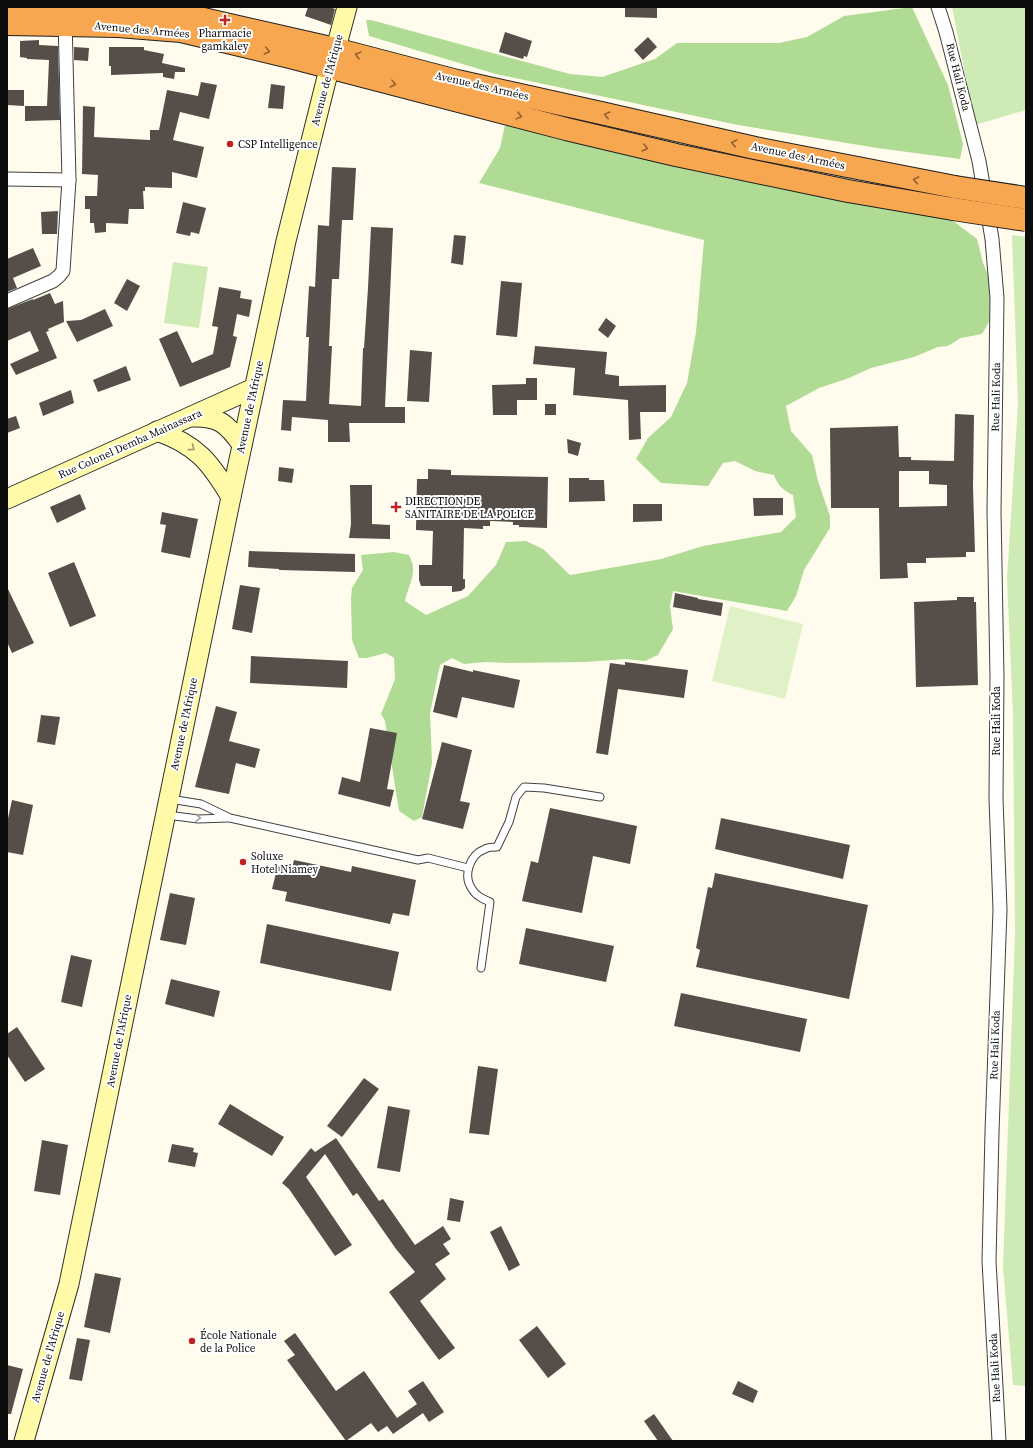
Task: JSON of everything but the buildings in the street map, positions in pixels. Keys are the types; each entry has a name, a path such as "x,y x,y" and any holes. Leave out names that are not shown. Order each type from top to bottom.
{"highway":[{"name":"Avenue des Armées","path":"7,7 65,13 118,26 185,18 333,58 566,129 676,156 848,191 1026,220"},
{"name":"Avenue des Armées","path":"7,24 65,13"},
{"name":"Avenue des Armées","path":"333,58 464,82 755,148 852,168 955,187 1026,198"},
{"path":"848,191 852,168"}],"main road":[{"name":"Avenue de l'Afrique","path":"24,1441 69,1284 166,806 286,241 347,7"},
{"name":"Rue Colonel Demba Mainassara","path":"7,499 254,388"},
{"path":"191,417 210,418 227,425 242,445"},
{"path":"157,431 183,442 204,457 231,497"}],"street":[{"name":"Rue Hali Koda","path":"938,7 946,32 979,161 992,239 997,298 994,511 997,677 996,798 1000,910 989,1261 999,1441"},
{"path":"7,301 53,281 60,276 63,270 68,180 65,13"},
{"path":"7,179 68,180"}],"lane":[{"path":"481,968 490,902 479,898 472,890 468,879 468,868 474,857 484,849 497,847 509,822 516,797 524,787 544,788 600,797"},
{"path":"166,806 201,804 230,818 418,860 428,858 468,868"},
{"path":"166,806 198,819 230,818"}],"green space":[{"path":"912,7 948,85 963,144 960,159 877,148 738,125 496,74 369,36 366,20 371,20 570,74 602,77 655,59 677,43 779,43 807,37 844,16"},
{"path":"952,7 1026,7 1026,110 975,125"},
{"path":"505,125 570,141 948,217 977,239 983,263 991,282 993,315 982,334 961,338 948,346 938,347 914,357 871,368 849,378 819,388 786,406 791,431 812,455 818,481 830,516 830,528 804,570 796,596 787,611 673,591 670,606 673,629 658,655 645,661 625,659 585,662 486,662 464,664 452,658 440,665 430,713 432,763 422,817 414,821 399,811 385,721 381,714 395,679 394,658 386,653 367,658 359,658 352,640 352,588 363,570 361,555 394,552 409,555 413,564 413,571 405,601 426,615 468,596 496,565 506,542 526,541 543,549 570,575 661,559 703,546 781,532 796,517 793,495 781,487 774,475 755,471 735,461 723,463 708,486 661,483 636,459 648,438 671,417 687,383 696,332 704,240 479,183 500,148"},
{"path":"1012,235 1026,237 1026,1386 1013,1385 1003,1267 1015,934 1013,714 1007,579 1018,403"},
{"path":"173,262 208,267 199,328 164,323"},
{"path":"730,606 803,624 785,699 712,681"}],"place":[{"name":"Pharmacie gamkaley","path":"225,20"},
{"name":"CSP Intelligence","path":"230,144"},
{"name":"DIRECTION DE SANITAIRE DE LA POLICE","path":"396,507"},
{"name":"Soluxe Hotel Niamey","path":"243,862"},
{"name":"École Nationale de la Police","path":"192,1341"}]}
